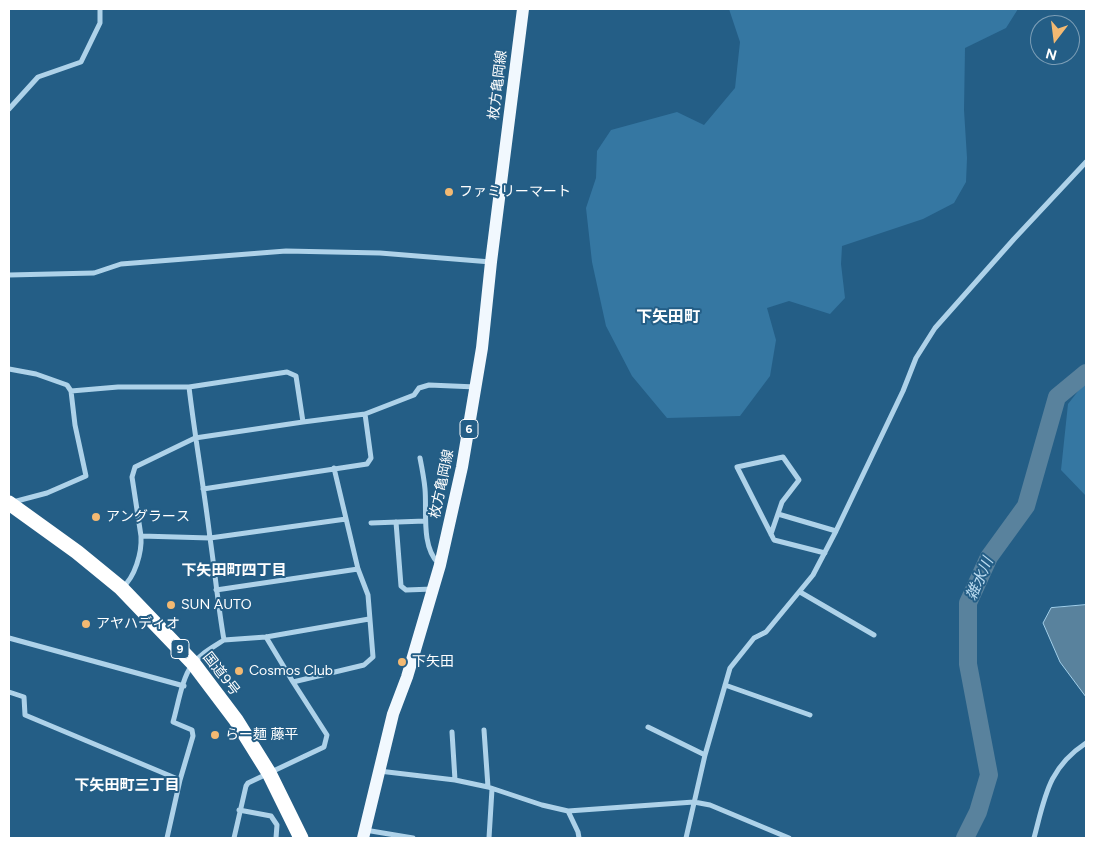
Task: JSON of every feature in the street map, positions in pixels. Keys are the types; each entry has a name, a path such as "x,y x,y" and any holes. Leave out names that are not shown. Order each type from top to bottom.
{"highway":[{"name":"国道9号","path":"9,503 78,552 121,588 193,663 236,720 269,773 301,838"}],"main road":[{"name":"枚方亀岡線","path":"364,834 393,714 407,677 434,589 462,467 482,348 523,9"}],"street":[{"path":"9,109 38,78 82,62 100,23 100,9"},
{"path":"686,838 705,755 730,668 754,638 766,632 813,575 903,391 916,358 935,328 1086,162"},
{"path":"9,276 94,273 120,264 286,251 380,253 491,262"},
{"path":"9,369 44,377 67,385 71,391 77,435 86,476 47,493 9,503"},
{"path":"71,391 118,387 189,387 287,372 296,376 302,422"},
{"path":"121,588 129,582 136,568 142,543 132,477 136,467 195,438 365,414 414,395 419,388 429,385 476,387"},
{"path":"189,387 224,640"},
{"path":"203,489 367,464 372,458 365,414"},
{"path":"771,534 782,502 799,480 783,457 737,467 774,540 825,553"},
{"path":"420,458 425,489 425,521 431,556 440,565"},
{"path":"292,682 364,664 373,657 368,595 358,569 334,468"},
{"path":"778,514 836,531"},
{"path":"141,536 210,538 346,519"},
{"path":"371,523 425,521"},
{"path":"396,522 401,586 406,590 434,589"},
{"path":"216,590 358,569"},
{"path":"800,592 874,635"},
{"path":"167,838 180,780 193,736 192,730 173,722 188,671 193,663 201,655 224,640 266,637 369,619"},
{"path":"234,838 239,810 248,783 324,747 326,735 266,637"},
{"path":"9,638 184,686"},
{"path":"725,685 810,715"},
{"path":"9,692 24,696 25,715 180,780"},
{"path":"648,727 705,755"},
{"path":"484,730 490,788 488,838"},
{"path":"452,732 455,780"},
{"path":"1034,838 1046,792 1053,776 1086,743"},
{"path":"378,771 455,780 490,788 542,805 568,811 694,802 710,804 789,838"},
{"path":"239,810 271,816 277,825 276,838"},
{"path":"568,811 579,838"},
{"path":"364,834 413,838"}],"shaded area":[{"path":"729,9 1018,9 1006,28 965,48 966,182 954,203 923,219 842,246 841,264 845,298 830,314 789,301 767,308 776,340 770,376 740,416 667,418 632,376 606,326 592,262 586,208 596,178 597,151 611,130 677,112 704,125 735,88 740,42"},
{"path":"1086,381 1086,496 1061,470 1068,404"},
{"path":"1086,605 1086,697 1060,662 1043,623 1051,608"}],"waterway":[{"name":"雑水川","path":"965,838 978,812 989,775 968,664 968,603 989,557 1026,506 1057,397 1086,373"}],"place":[{"name":"ファミリーマート","path":"449,192"},
{"name":"アングラース","path":"96,517"},
{"name":"SUN AUTO","path":"171,605"},
{"name":"アヤハディオ","path":"86,624"},
{"name":"下矢田","path":"402,662"},
{"name":"Cosmos Club","path":"239,671"},
{"name":"らー麺 藤平","path":"215,735"}],"district":[{"name":"下矢田町","path":"668,317"},
{"name":"下矢田町四丁目","path":"234,571"},
{"name":"下矢田町三丁目","path":"127,786"}]}
